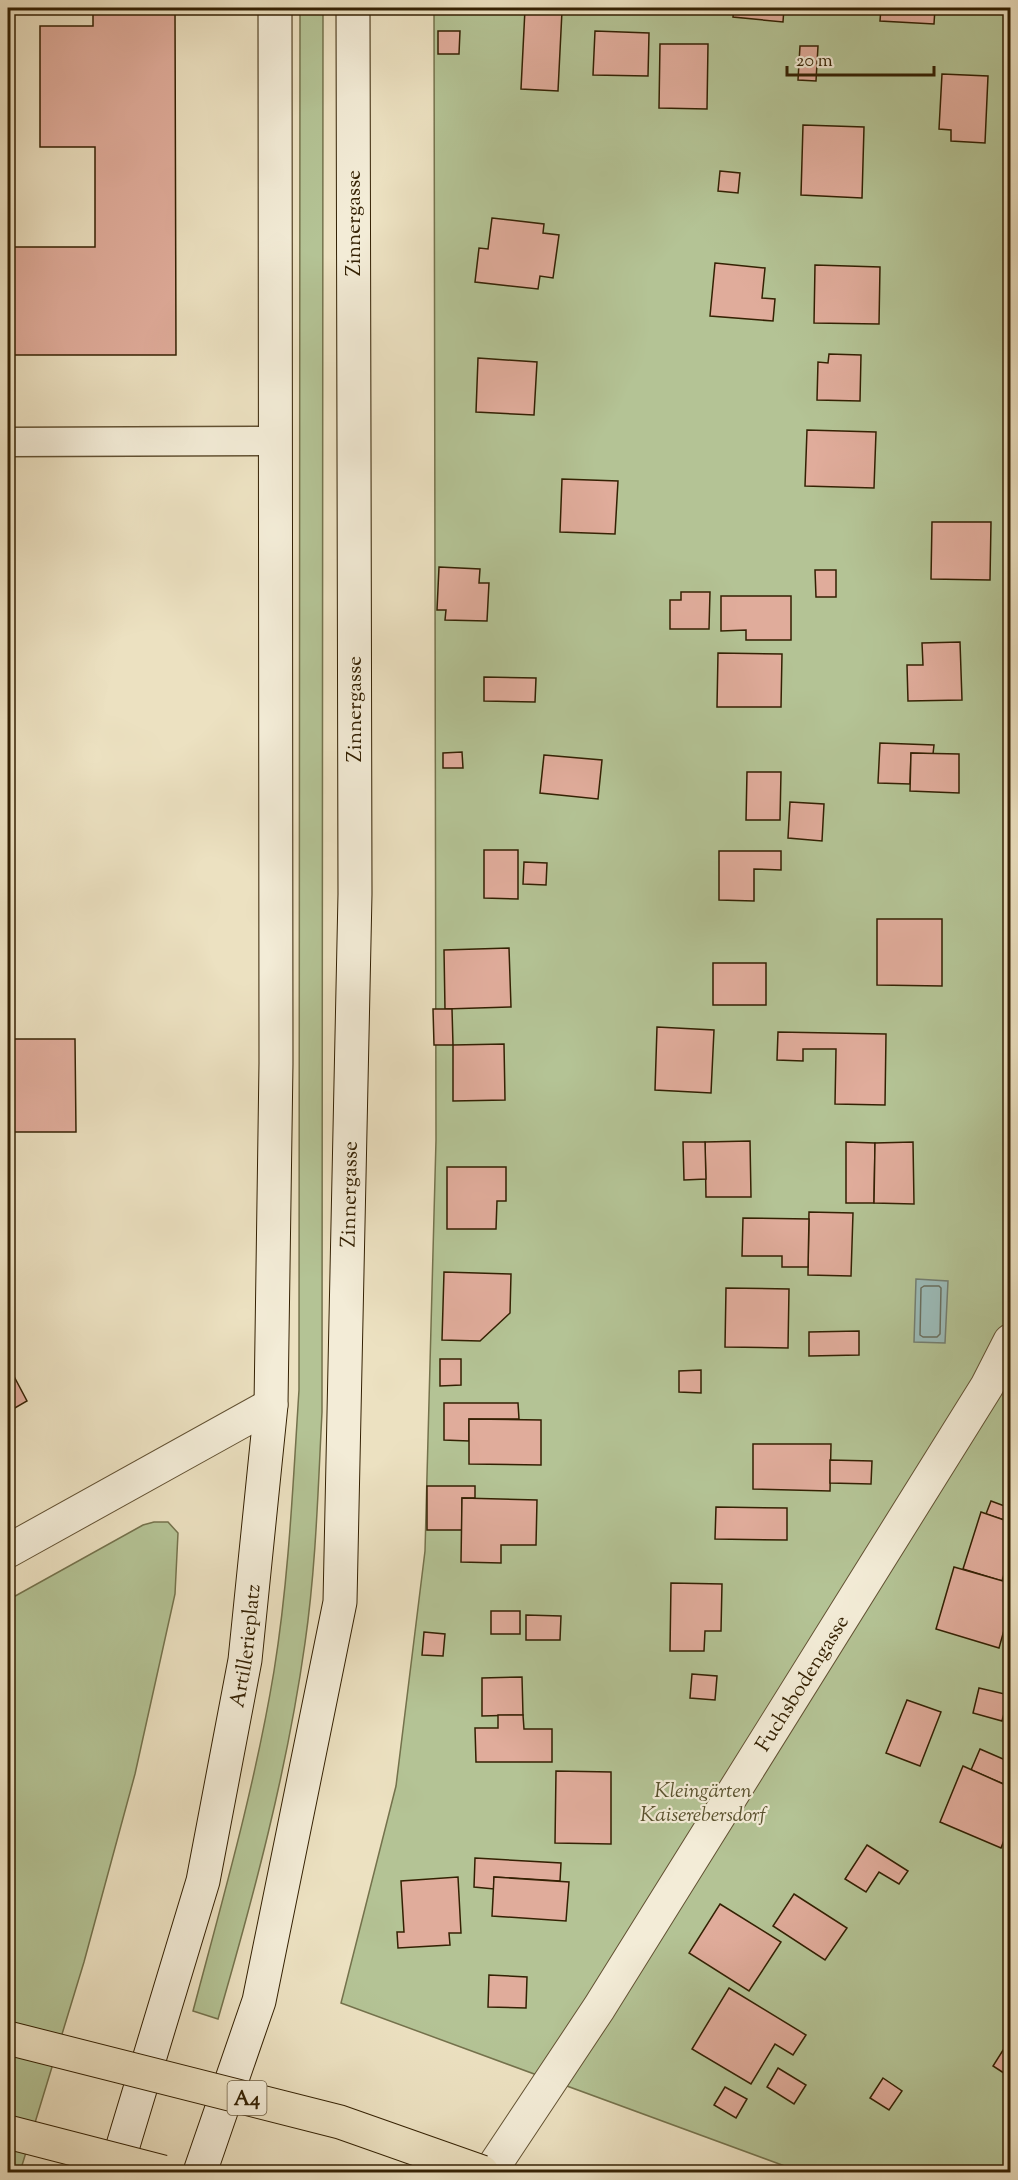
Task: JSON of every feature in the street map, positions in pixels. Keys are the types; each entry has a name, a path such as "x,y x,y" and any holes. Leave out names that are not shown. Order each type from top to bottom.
{"highway":[{"name":"A4","path":"8,2038 340,2122 482,2172"},
{"path":"8,2132 163,2172"}],"main road":[{"path":"8,1551 272,1405 276,1063 275,8"},
{"name":"Zinnergasse","path":"200,2172 259,2001 340,1602 355,894 353,8"},
{"name":"Fuchsbodengasse","path":"490,2172 599,2008 987,1386 1011,1341"},
{"name":"Artillerieplatz","path":"115,2172 203,1881 245,1660 272,1405"}],"lane":[{"path":"8,442 276,441"}],"green space":[{"path":"300,8 323,8 322,1412 312,1586 298,1691 268,1832 218,2019 193,2011 248,1799 274,1671 287,1566 299,1390"},
{"name":"Kleingärten Kaiserebersdorf","path":"434,8 1010,8 1010,2172 801,2172 341,2003 396,1786 425,1551 436,1140"},
{"path":"168,1522 178,1533 175,1594 135,1774 84,1962 20,2172 8,2172 8,1600 143,1525"}],"water":[{"path":"916,1279 948,1281 945,1343 914,1342"}],"building":[{"path":"93,8 175,8 176,355 8,355 8,247 95,247 95,147 40,147 40,26 93,26"},
{"path":"490,8 490,10 436,9"},
{"path":"734,8 784,8 783,22 733,17"},
{"path":"881,8 935,8 934,24 880,21"},
{"path":"525,9 562,11 558,91 521,89"},
{"path":"438,31 460,31 459,54 438,54"},
{"path":"595,31 649,33 648,76 593,75"},
{"path":"660,44 708,44 707,109 659,108"},
{"path":"800,46 818,46 816,81 798,80"},
{"path":"942,74 988,76 985,143 951,141 951,130 939,129"},
{"path":"803,125 864,127 862,198 801,195"},
{"path":"720,171 740,173 738,193 718,191"},
{"path":"492,218 544,224 543,233 559,235 553,278 540,276 538,289 475,282 479,248 488,249"},
{"path":"715,263 765,268 762,298 775,299 773,321 710,316"},
{"path":"815,265 880,267 879,324 814,323"},
{"path":"829,354 861,355 860,401 817,400 818,362 828,363"},
{"path":"478,358 537,362 534,415 476,412"},
{"path":"807,430 876,432 874,488 805,486"},
{"path":"562,479 618,481 615,534 560,532"},
{"path":"932,522 991,522 990,580 931,579"},
{"path":"439,567 480,569 479,583 489,583 487,621 445,620 446,610 437,610"},
{"path":"815,570 836,570 836,597 816,597"},
{"path":"681,592 710,592 709,629 670,629 670,600 681,600"},
{"path":"721,596 791,596 791,640 746,640 746,630 721,631"},
{"path":"960,642 962,700 908,701 907,665 923,665 922,643"},
{"path":"718,653 782,654 781,707 717,707"},
{"path":"484,677 536,678 535,702 484,701"},
{"path":"880,743 934,745 933,754 911,753 910,784 878,783"},
{"path":"462,752 463,768 443,768 443,753"},
{"path":"911,753 959,754 959,793 910,791"},
{"path":"544,755 602,760 598,799 540,793"},
{"path":"747,772 781,772 780,820 746,820"},
{"path":"790,802 824,804 822,841 788,838"},
{"path":"484,850 518,850 518,899 484,898"},
{"path":"719,851 781,851 781,870 754,869 754,901 719,900"},
{"path":"524,862 547,863 546,885 523,884"},
{"path":"877,919 942,919 942,986 877,985"},
{"path":"509,948 511,1007 445,1009 444,950"},
{"path":"713,963 766,963 766,1005 713,1005"},
{"path":"433,1009 452,1009 453,1045 434,1045"},
{"path":"657,1027 714,1030 711,1093 655,1090"},
{"path":"778,1032 886,1034 885,1105 835,1104 836,1049 803,1049 803,1061 777,1060"},
{"path":"8,1039 75,1039 76,1132 8,1132"},
{"path":"504,1044 505,1100 453,1101 453,1045"},
{"path":"750,1141 751,1197 706,1197 705,1142"},
{"path":"683,1142 705,1142 706,1179 684,1180"},
{"path":"846,1142 875,1143 874,1203 846,1203"},
{"path":"913,1142 914,1204 874,1203 875,1143"},
{"path":"447,1167 506,1167 506,1201 497,1201 496,1229 447,1229"},
{"path":"809,1212 853,1213 851,1276 808,1275"},
{"path":"743,1218 809,1219 808,1267 782,1267 782,1256 742,1256"},
{"path":"444,1272 511,1274 510,1313 480,1341 442,1340"},
{"path":"726,1288 789,1289 788,1348 725,1347"},
{"path":"859,1331 859,1355 809,1356 809,1332"},
{"path":"440,1359 461,1359 461,1385 440,1386"},
{"path":"8,1365 27,1401 8,1412"},
{"path":"701,1370 701,1393 679,1392 679,1371"},
{"path":"444,1403 518,1403 519,1419 469,1419 469,1441 444,1440"},
{"path":"469,1419 541,1420 541,1465 469,1464"},
{"path":"753,1444 831,1444 830,1491 753,1489"},
{"path":"830,1460 872,1461 871,1484 830,1483"},
{"path":"427,1486 475,1486 475,1498 462,1498 462,1530 427,1530"},
{"path":"462,1498 537,1500 536,1545 501,1545 501,1563 461,1562"},
{"path":"991,1501 1010,1508 1010,1522 986,1514"},
{"path":"716,1507 787,1508 787,1540 715,1539"},
{"path":"981,1512 1010,1522 1010,1554 1002,1581 963,1569"},
{"path":"954,1567 1010,1583 1010,1609 999,1648 936,1629"},
{"path":"671,1583 722,1584 721,1631 705,1631 704,1651 670,1651"},
{"path":"491,1611 520,1611 520,1634 491,1634"},
{"path":"526,1615 561,1616 560,1640 526,1640"},
{"path":"424,1632 445,1634 443,1656 422,1655"},
{"path":"692,1674 717,1676 715,1700 690,1698"},
{"path":"522,1677 523,1715 482,1716 482,1678"},
{"path":"979,1688 1009,1695 1002,1721 973,1713"},
{"path":"907,1700 941,1712 920,1766 886,1753"},
{"path":"498,1715 523,1715 524,1729 552,1729 552,1762 476,1762 475,1728 498,1728"},
{"path":"980,1749 1010,1762 1010,1774 1006,1785 971,1770"},
{"path":"963,1766 1010,1787 1010,1825 1001,1848 940,1822"},
{"path":"556,1771 611,1772 611,1844 555,1843"},
{"path":"867,1845 908,1871 899,1884 879,1872 866,1892 845,1879"},
{"path":"475,1858 561,1863 560,1881 494,1877 494,1889 474,1887"},
{"path":"458,1877 461,1933 449,1933 450,1945 398,1948 397,1932 404,1932 401,1881"},
{"path":"494,1877 569,1882 566,1921 492,1916"},
{"path":"794,1894 847,1928 825,1960 773,1926"},
{"path":"720,1904 781,1942 749,1991 689,1953"},
{"path":"489,1975 527,1977 526,2008 488,2007"},
{"path":"729,1988 806,2035 793,2055 775,2044 751,2084 692,2049"},
{"path":"1010,2039 1010,2077 993,2066"},
{"path":"778,2068 806,2085 794,2104 767,2087"},
{"path":"883,2078 902,2091 889,2110 870,2098"},
{"path":"725,2087 747,2099 736,2118 714,2105"}]}
